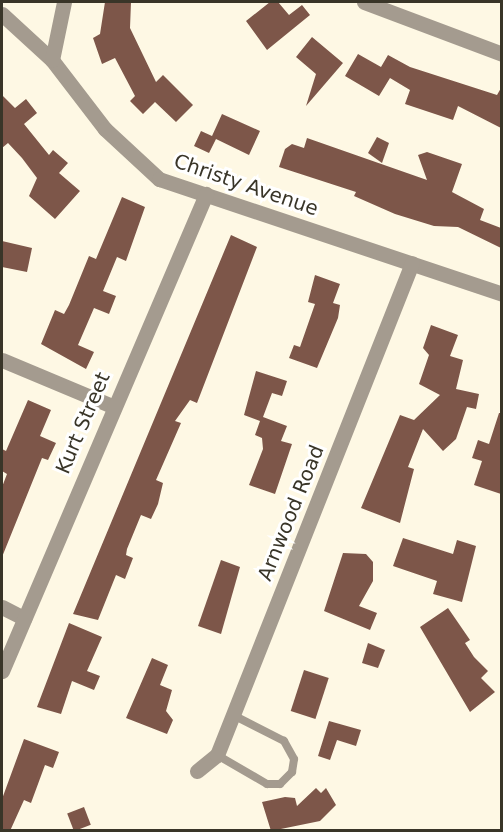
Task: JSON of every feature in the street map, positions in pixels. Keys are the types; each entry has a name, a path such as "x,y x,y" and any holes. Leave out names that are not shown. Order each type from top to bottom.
{"street":[{"path":"52,60 64,2"},
{"path":"364,2 501,54"},
{"name":"Christy Avenue","path":"2,14 52,60 105,129 159,179 501,294"},
{"name":"Kurt Street","path":"2,671 112,406 206,194"},
{"name":"Arnwood Road","path":"218,755 412,263"},
{"path":"2,360 112,406"},
{"path":"2,608 24,618"},
{"path":"197,771 218,755"}],"lane":[{"path":"218,755 267,784 280,784 292,772 294,759 284,741 233,715"}],"building":[{"path":"105,2 131,2 130,28 156,82 163,75 193,105 176,122 155,102 143,114 130,101 135,96 115,58 102,64 93,38 100,34"},
{"path":"270,2 278,2 289,15 302,5 310,15 267,50 246,21"},
{"path":"312,37 343,63 306,106 316,74 296,57"},
{"path":"358,54 381,67 388,55 410,67 497,95 501,88 501,128 458,106 453,120 405,104 410,90 390,78 379,96 345,76"},
{"path":"2,95 15,108 26,99 37,113 24,124 49,155 53,150 68,163 59,173 80,191 55,219 29,196 37,178 8,143 2,148"},
{"path":"222,114 260,131 249,155 216,139 209,153 194,146 201,131 212,136"},
{"path":"377,137 389,143 382,163 368,153"},
{"path":"307,138 427,180 418,155 427,152 462,164 452,192 484,209 480,220 501,228 501,248 458,227 434,226 395,214 354,196 356,192 279,167 285,149 292,144 304,148"},
{"path":"122,197 145,207 126,261 117,257 103,291 116,296 109,314 94,308 78,345 94,352 86,369 41,344 55,310 64,314 69,305 89,256 96,259"},
{"path":"231,235 257,247 197,403 190,400 175,421 181,423 156,480 163,483 158,504 151,519 141,515 127,549 126,555 133,558 125,579 116,575 98,620 73,614"},
{"path":"2,241 32,248 27,272 2,267"},
{"path":"315,275 340,284 333,303 340,305 338,318 317,368 289,358 294,345 300,347 315,304 308,302"},
{"path":"431,325 458,335 450,356 463,360 456,389 479,394 476,409 467,407 456,439 443,451 423,429 408,467 414,469 400,523 361,508 400,415 414,420 440,395 419,384 429,355 423,348"},
{"path":"256,371 287,381 282,396 272,393 263,417 287,426 281,441 292,444 275,494 249,485 263,449 262,438 255,435 260,421 244,415"},
{"path":"28,400 51,410 40,436 56,443 48,460 42,458 2,557 2,487 7,474 2,471 2,449 6,451"},
{"path":"499,413 501,413 501,494 474,485 482,461 472,458 478,440 489,444"},
{"path":"403,538 453,554 457,540 476,546 462,602 433,594 437,581 393,566"},
{"path":"343,553 366,554 373,562 373,581 359,606 377,613 370,630 324,611"},
{"path":"221,560 240,567 221,634 198,626"},
{"path":"448,608 470,640 465,643 474,657 488,671 481,678 495,692 470,712 420,627"},
{"path":"69,623 102,637 87,671 100,676 94,690 72,681 61,714 37,707"},
{"path":"368,643 385,650 378,668 362,663"},
{"path":"152,658 168,665 160,685 172,690 166,711 173,720 167,734 126,718"},
{"path":"304,670 329,678 315,719 291,711"},
{"path":"329,721 361,730 356,746 337,740 330,760 318,756"},
{"path":"24,739 59,752 53,768 45,765 31,803 24,800 10,831 2,831 2,799"},
{"path":"316,788 321,793 326,788 336,805 320,821 271,831 262,802 285,797 295,798 297,806"},
{"path":"84,807 91,825 74,830 67,813"}]}
